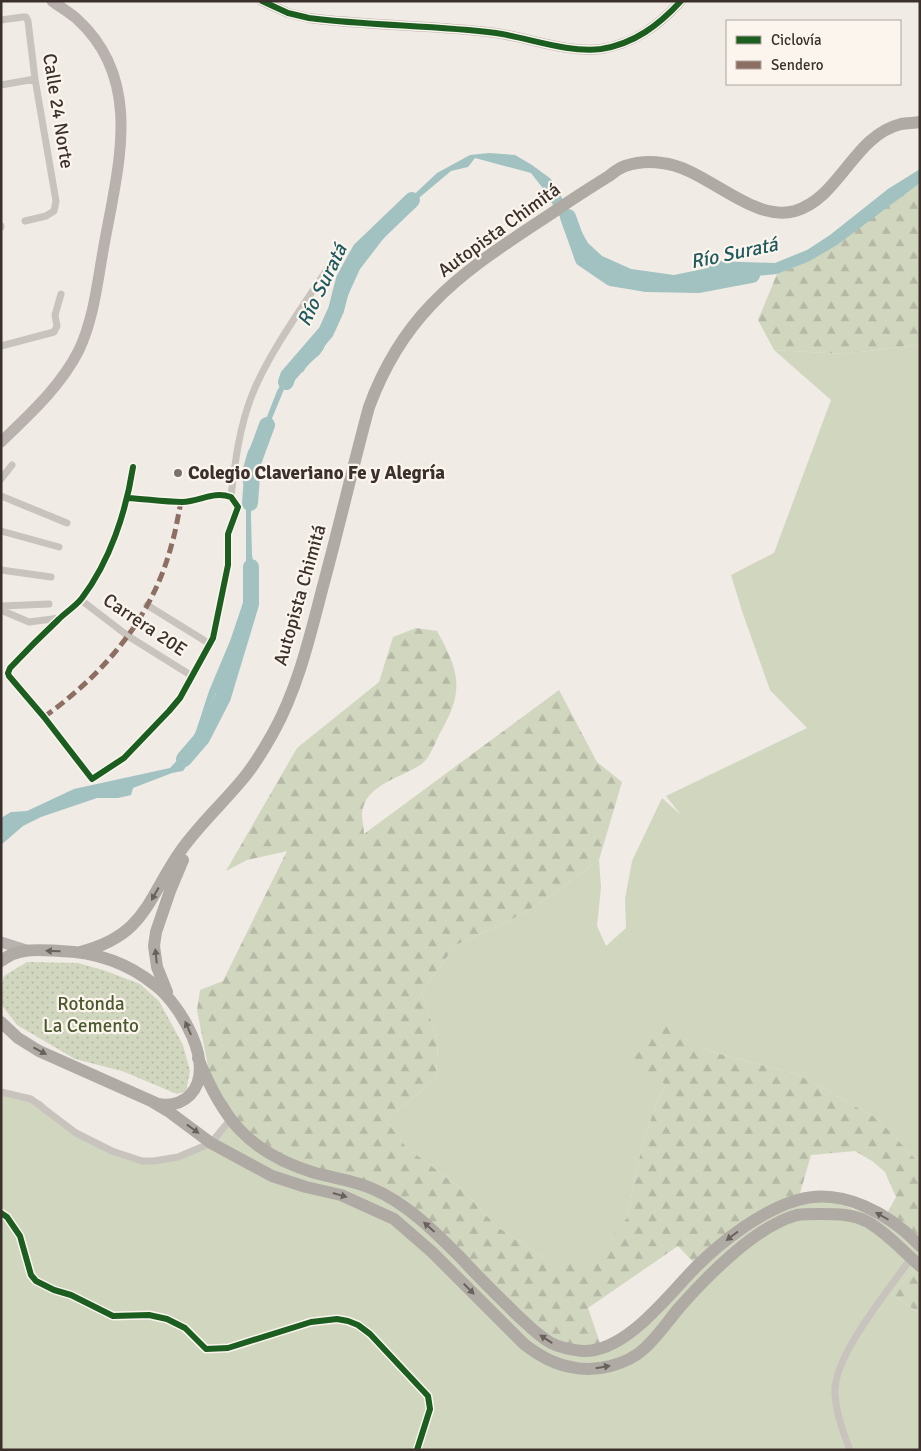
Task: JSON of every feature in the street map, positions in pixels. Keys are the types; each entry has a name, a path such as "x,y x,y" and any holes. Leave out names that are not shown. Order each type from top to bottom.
{"highway":[{"name":"Autopista Chimitá","path":"80,952 99,947 116,939 128,930 143,914 182,850 200,826 214,813 242,779 274,731 293,688 308,645 369,407 384,370 406,334 432,304 468,271 591,186 624,166 649,162 682,167 757,207 774,212 793,211 819,199 862,148 889,128 901,124 920,122"},
{"name":"Autopista Chimitá","path":"172,1001 162,984 157,967 154,946 156,932 180,864 214,813"},
{"path":"1,961 9,955 26,950 80,952 104,957 137,972 157,986 172,1001 188,1025 208,1083 230,1120 251,1140 280,1160 313,1172 372,1188 401,1203 428,1225 540,1336 553,1344 582,1351 602,1349 628,1335 717,1248 740,1230 768,1213 798,1200 840,1199 861,1204 885,1217 912,1237 920,1246"},
{"path":"1,1022 18,1038 39,1051 152,1102 168,1111 211,1142 272,1176 306,1187 341,1195 394,1219 432,1252 524,1344 536,1354 572,1368 599,1368 624,1362 644,1349 680,1306 720,1266 770,1227 797,1216 838,1213 852,1216 867,1222 877,1229 915,1262"},
{"path":"152,1102 171,1105 188,1097 198,1082 200,1070 198,1058"}],"main road":[{"path":"2,439 49,394 63,377 79,350 90,323 115,183 121,110 118,88 110,66 95,39 76,18 52,1"},
{"path":"1,942 26,950"}],"street":[{"path":"262,1 288,12 309,18 498,34 584,49 609,47 642,35 661,22 681,1"},
{"name":"Calle 24 Norte","path":"1,20 26,18 56,201 54,211 46,216 25,221"},
{"path":"1,85 36,79"},
{"path":"231,497 237,449 252,395 276,350 334,260"},
{"path":"1,346 54,332 56,329 55,316 61,294"},
{"path":"1,479 12,465"},
{"path":"128,498 181,502 198,500 218,493 231,497 238,507 228,534 228,565 213,638 210,644 180,698 124,758 92,779 44,717 9,676 8,672 60,618 81,600 94,580 107,553 128,498 133,466"},
{"path":"1,496 67,523"},
{"path":"1,531 58,547"},
{"path":"1,570 51,577"},
{"name":"Carrera 20E","path":"81,600 128,636 192,676"},
{"path":"1,606 49,604"},
{"path":"147,605 210,644"},
{"path":"1,610 29,622 60,618"},
{"path":"1,1092 32,1099 76,1133 112,1151 142,1161 178,1157 211,1142 230,1120"},
{"path":"1,1213 20,1236 31,1275 36,1281 54,1290 71,1295 113,1316 149,1316 167,1319 185,1328 206,1349 228,1348 311,1322 337,1319 358,1325 370,1334 428,1396 430,1410 417,1450"},
{"path":"850,1450 841,1428 834,1392 840,1364 867,1320 915,1262"}],"green space":[{"path":"920,183 920,347 917,345 844,354 774,350 758,320 777,274 808,262"},
{"path":"917,345 920,347 920,1164 878,1119 797,1074 708,1051 666,1026 666,1085 657,1101 641,1150 627,1218 593,1261 548,1261 496,1226 463,1190 406,1147 386,1120 436,1078 438,1041 421,992 456,945 507,922 539,904 599,860 601,887 597,926 606,946 626,928 625,899 632,861 662,798 681,815 666,796 807,728 770,690 731,575 774,553 831,400 774,350 844,354"},
{"path":"416,628 437,631 445,646 455,671 456,695 453,707 424,762 416,768 386,782 369,795 364,804 362,815 364,834 559,690 597,762 622,782 599,860 539,904 507,922 456,945 421,992 438,1041 436,1078 386,1120 406,1147 463,1190 496,1226 548,1261 592,1261 627,1218 641,1150 657,1101 666,1085 631,1060 666,1025 708,1051 797,1074 878,1119 920,1164 920,1252 884,1219 896,1197 885,1172 872,1161 855,1151 811,1155 798,1200 767,1213 697,1266 678,1246 588,1308 602,1349 553,1344 401,1203 280,1161 230,1120 209,1071 197,1010 200,990 223,981 287,851 247,860 226,871 297,748 379,682 393,637"},
{"name":"Rotonda La Cemento","path":"27,962 78,963 140,984 159,1001 183,1045 190,1071 186,1091 177,1094 122,1071 75,1059 17,1025 1,1004 1,986 4,976"},
{"path":"1,1092 21,1094 41,1101 84,1140 154,1161 212,1143 230,1120 373,1188 602,1349 667,1298 767,1213 821,1198 884,1219 920,1252 920,1263 892,1294 920,1314 920,1450 1,1450"},
{"path":"920,1263 920,1314 892,1294"}],"water":[{"path":"489,153 515,155 551,179 588,243 602,256 631,269 674,275 708,268 714,261 775,263 807,250 830,235 888,189 920,169 920,183 837,245 808,262 777,274 719,280 651,280 619,273 592,259 564,224 545,191 531,173 475,158 468,167 451,171 407,208 360,269 344,304 331,314 328,335 323,350 303,372 290,375 263,440 253,454 251,516 252,555 255,572 223,678 206,714 197,750 183,771 172,773 133,788 131,795 118,798 97,798 41,817 23,826 1,845 1,818 11,812 27,811 74,789 170,768 187,750 196,731 209,691 230,641 244,600 246,508 245,489 241,475 248,451 261,432 277,391 287,374 307,356 319,335 325,317 338,291 349,288 350,275 359,267 372,243 389,225 403,205 437,173 470,155"}],"waterway":[{"name":"Río Suratá","path":"286,382 288,376 326,332 336,310 344,279 360,250 412,200"},
{"name":"Río Suratá","path":"568,217 583,259 611,278 647,284 699,285 752,275"},
{"name":"Río Suratá","path":"250,503 253,463 267,425"},
{"name":"Río Suratá","path":"184,759 202,738 223,697 251,604 251,567"}],"marked path":[{"path":"44,717 87,682 124,641 139,619 153,595 164,570 181,502"}],"cycle path":[{"path":"262,1 288,13 309,18 496,33 562,47 588,50 613,46 635,38 664,18 681,1"},
{"path":"128,498 182,502 225,495 231,497 238,507 228,534 228,565 213,638 180,698 169,711 124,758 92,779 8,673 10,668 34,643 80,601 92,584 109,552 115,536 126,501 133,467"},
{"path":"1,1213 7,1217 20,1236 31,1275 36,1281 54,1290 71,1295 113,1316 149,1315 167,1319 185,1328 206,1349 228,1348 311,1322 337,1319 358,1325 370,1334 428,1396 430,1409 417,1450"}],"place":[{"name":"Colegio Claveriano Fe y Alegría","path":"178,473"}]}
